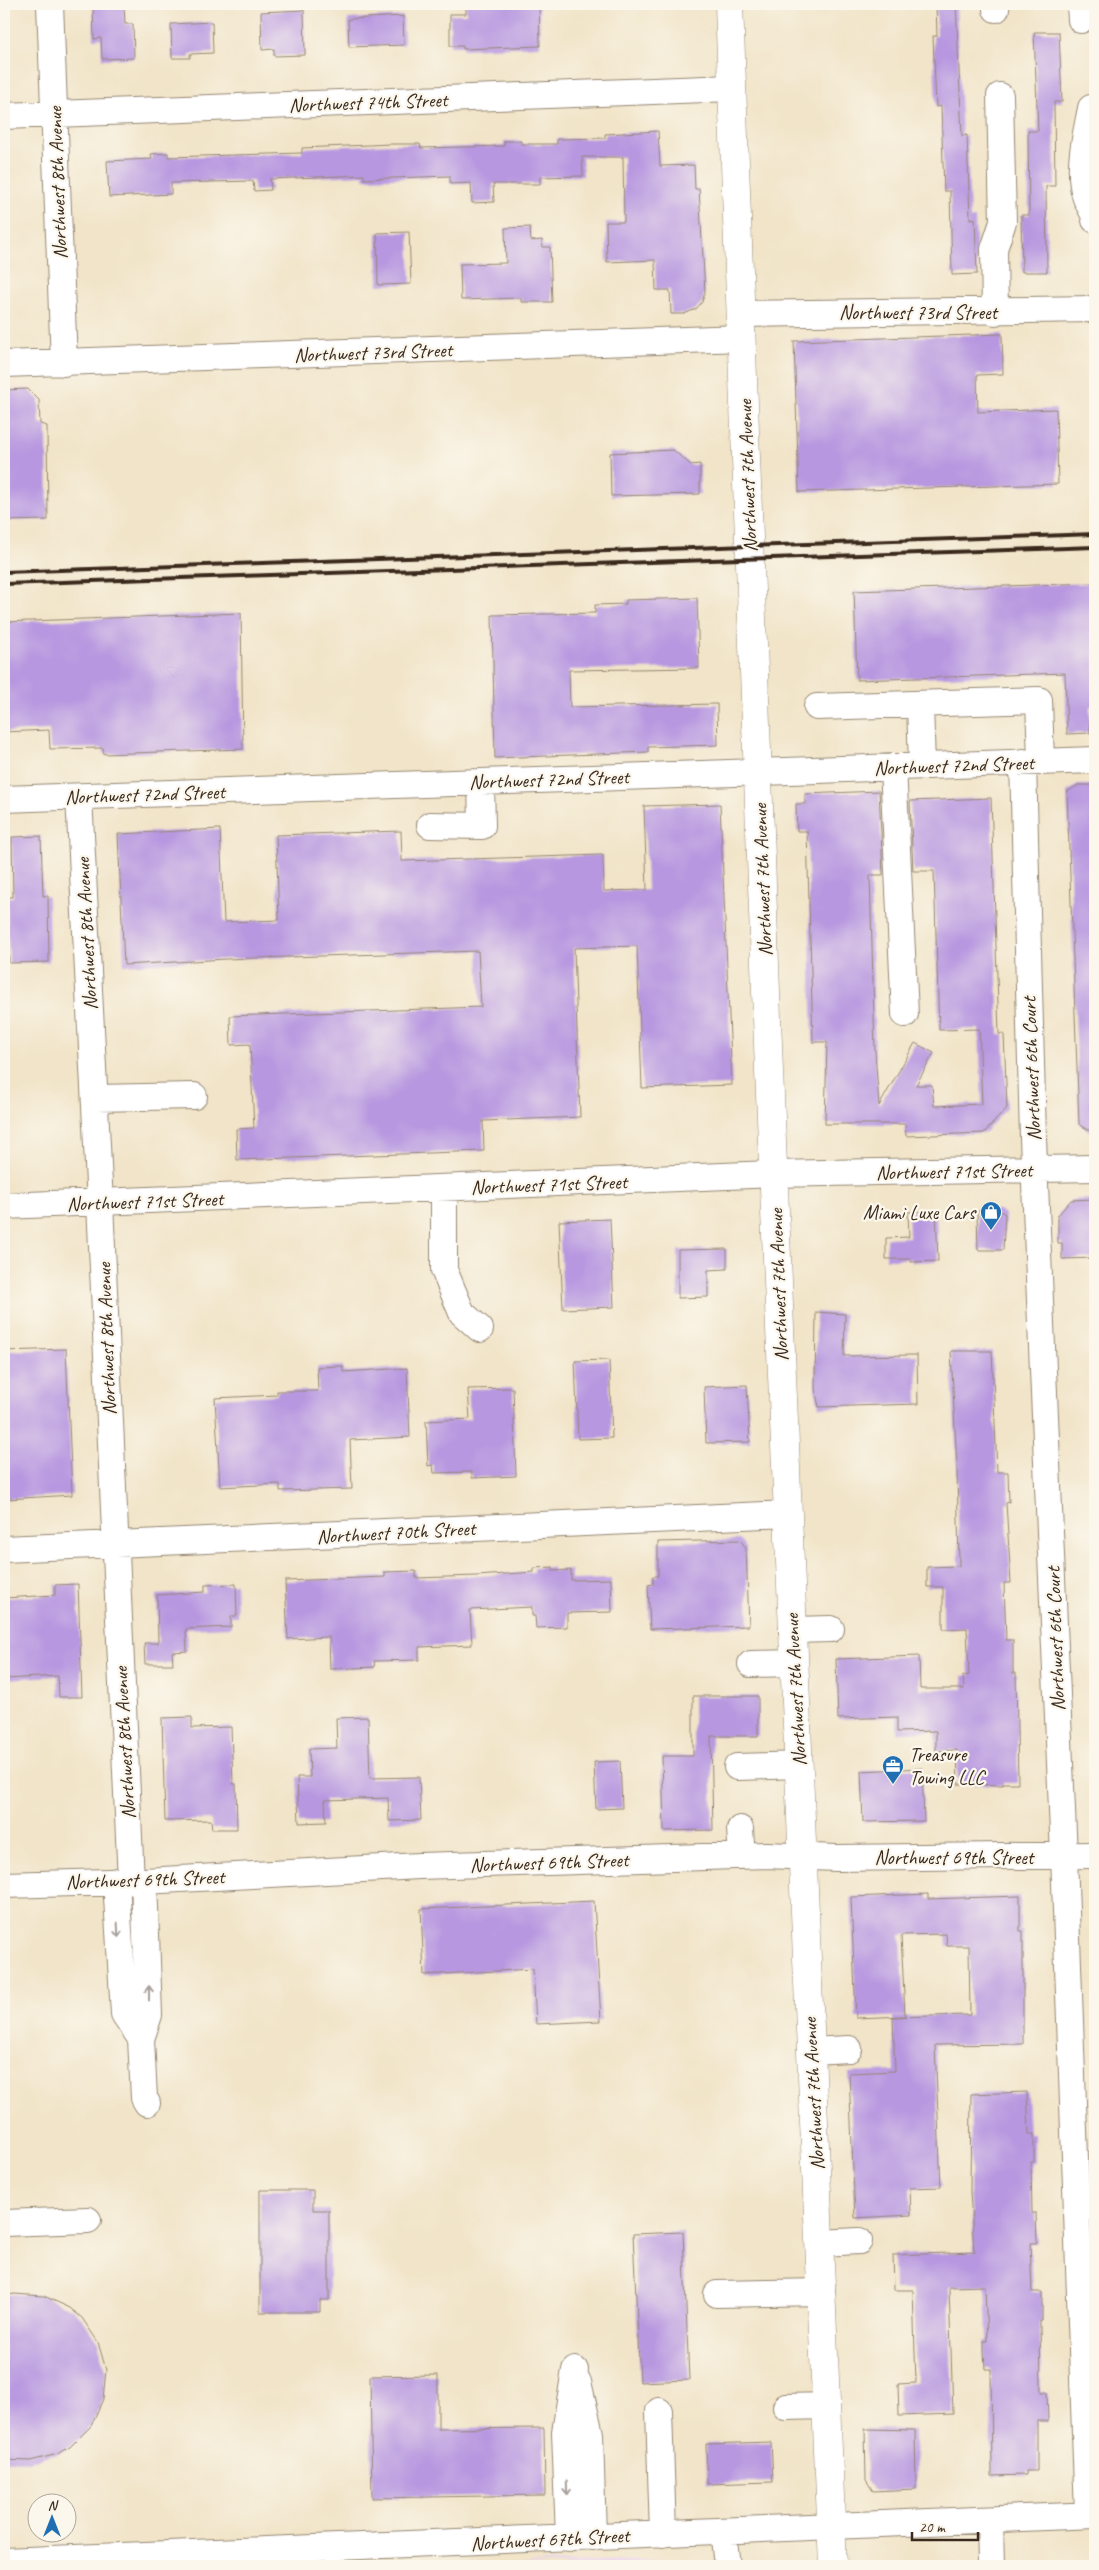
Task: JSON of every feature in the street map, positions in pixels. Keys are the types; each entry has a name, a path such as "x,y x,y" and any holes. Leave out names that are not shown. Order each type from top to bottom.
{"main road":[{"name":"Northwest 7th Avenue","path":"729,4 773,1174 833,2566"}],"street":[{"name":"Northwest 8th Avenue","path":"50,4 64,363"},
{"name":"Northwest 74th Street","path":"4,116 732,88"},
{"path":"995,312 994,249 1004,222 1000,96"},
{"path":"1091,108 1082,158 1084,195 1095,214 1095,220"},
{"name":"Northwest 73rd Street","path":"4,364 64,363 995,312 1095,309"},
{"name":"Northwest 6th Court","path":"920,704 1039,700 1032,762 1034,1169 1092,2515"},
{"path":"817,707 920,704 922,766"},
{"name":"Northwest 72nd Street","path":"4,799 1095,760"},
{"path":"893,767 904,1014"},
{"path":"430,825 482,826 481,782"},
{"name":"Northwest 8th Avenue","path":"78,797 95,1098 130,1881 149,2015 141,2039 144,2098 147,2102"},
{"path":"95,1098 194,1096"},
{"name":"Northwest 71st Street","path":"4,1206 773,1174 1095,1168"},
{"path":"444,1188 444,1270 462,1313 480,1329"},
{"name":"Northwest 70th Street","path":"4,1549 788,1514"},
{"path":"792,1630 831,1629"},
{"path":"751,1664 793,1663"},
{"path":"737,1767 799,1765"},
{"path":"740,1829 742,1856"},
{"name":"Northwest 69th Street","path":"4,1885 130,1881 419,1866 742,1856 1095,1855"},
{"path":"811,2051 849,2049"},
{"path":"4,2223 88,2220"},
{"path":"820,2243 859,2241"},
{"path":"717,2294 822,2292"},
{"path":"786,2407 826,2406"},
{"path":"659,2411 663,2534"},
{"path":"579,2453 581,2538"},
{"name":"Northwest 67th Street","path":"4,2561 155,2561 581,2538 1092,2515"},
{"path":"990,2520 991,2566"},
{"path":"724,2532 727,2566"}],"shaded area":[{"path":"679,2559 679,2566 491,2566"}],"building":[{"path":"466,4 539,4 540,46 463,49 463,46 450,46 450,14 466,14"},
{"path":"936,4 956,4 962,136 967,135 970,219 975,218 977,274 952,275 950,191 944,191 941,106 936,107 933,36 937,36"},
{"path":"124,5 125,24 133,24 134,58 102,59 101,38 94,39 93,6"},
{"path":"304,10 305,55 274,56 274,49 262,50 261,12"},
{"path":"403,16 404,45 349,47 348,19"},
{"path":"212,22 213,53 190,54 190,58 172,58 171,24"},
{"path":"1034,32 1059,32 1062,102 1054,102 1055,186 1046,186 1047,272 1022,272 1021,215 1029,215 1028,131 1038,131"},
{"path":"658,131 660,166 694,165 695,189 699,189 705,292 702,302 696,309 684,314 671,314 670,290 656,290 655,260 607,262 606,222 624,222 623,157 582,157 583,176 540,177 540,184 493,184 494,202 472,203 471,183 450,184 450,176 364,179 364,175 270,179 271,190 254,191 253,181 171,183 171,194 109,197 107,161 152,159 151,154 168,153 168,157 302,153 302,148 391,144 420,144 421,148 504,146 504,141 521,141 521,144 557,144 557,139 605,138 605,134"},
{"path":"530,227 531,241 542,240 543,247 550,247 552,302 521,302 521,298 461,300 460,264 506,263 505,228"},
{"path":"409,232 411,284 378,285 377,233"},
{"path":"1002,334 1003,374 977,375 978,412 1056,409 1058,484 799,492 794,341"},
{"path":"28,389 39,400 40,424 47,426 48,520 4,521 4,390"},
{"path":"673,450 691,465 700,464 700,494 611,496 610,453"},
{"path":"1095,583 1095,706 1090,706 1090,733 1067,734 1065,673 857,680 854,591"},
{"path":"697,598 699,668 569,670 570,707 717,704 718,745 648,747 648,752 495,758 492,615 595,613 595,605 626,604 626,600"},
{"path":"241,613 243,749 104,754 103,748 50,749 49,730 4,732 4,622"},
{"path":"1078,785 1095,785 1095,1134 1079,1124 1067,792"},
{"path":"879,791 883,875 870,875 875,1052 879,1106 915,1043 934,1053 916,1085 932,1085 934,1106 982,1104 979,1029 939,1030 934,871 913,871 910,801 991,798 999,1034 1004,1034 1007,1108 984,1133 906,1136 905,1124 825,1124 827,1042 813,1042 807,831 797,831 796,804 805,804 805,794"},
{"path":"720,804 732,1085 642,1088 637,946 574,948 580,1117 483,1121 484,1151 237,1160 236,1129 254,1128 250,1044 231,1045 230,1016 481,1007 478,951 226,959 124,965 118,834 220,829 224,922 279,920 276,835 401,831 402,861 603,855 604,891 647,890 644,806"},
{"path":"41,836 43,896 48,896 49,962 9,963 7,897 13,897 12,837"},
{"path":"1095,1199 1095,1258 1062,1259 1062,1243 1058,1243 1058,1215 1071,1200"},
{"path":"999,1210 1005,1214 1003,1250 978,1250 977,1211"},
{"path":"936,1211 938,1261 911,1262 911,1259 886,1259 886,1238 909,1237 908,1212"},
{"path":"610,1219 614,1307 563,1309 559,1221"},
{"path":"727,1249 727,1269 708,1270 708,1297 678,1298 678,1250"},
{"path":"816,1312 845,1314 844,1356 917,1355 918,1404 819,1407 815,1389"},
{"path":"66,1349 72,1495 7,1499 7,1493 4,1493 4,1351"},
{"path":"951,1351 992,1351 997,1472 1008,1472 1009,1502 1006,1503 1011,1583 1004,1583 1006,1640 1013,1640 1013,1673 1016,1673 1018,1783 1003,1783 1003,1785 958,1784 957,1750 936,1751 936,1731 897,1732 897,1717 838,1719 836,1659 919,1656 920,1689 964,1689 963,1676 969,1675 967,1628 943,1629 943,1587 927,1587 927,1567 959,1566 957,1468"},
{"path":"609,1360 612,1438 578,1439 575,1361"},
{"path":"343,1366 343,1372 407,1368 410,1437 350,1440 352,1489 280,1491 280,1484 220,1487 215,1398 277,1395 277,1391 318,1391 317,1367"},
{"path":"747,1385 750,1442 706,1443 704,1387"},
{"path":"513,1388 516,1476 472,1478 472,1472 434,1473 433,1465 428,1466 426,1421 470,1419 468,1389"},
{"path":"740,1540 746,1548 749,1626 650,1629 648,1585 653,1584 653,1576 658,1576 658,1542"},
{"path":"553,1567 553,1571 571,1570 571,1580 611,1579 612,1612 567,1613 567,1627 536,1628 535,1616 532,1616 532,1607 470,1610 472,1645 419,1647 419,1660 374,1661 375,1667 330,1669 329,1637 288,1639 285,1581 385,1577 385,1572 416,1571 416,1578 477,1576 534,1572 534,1568"},
{"path":"78,1584 82,1697 59,1697 58,1676 4,1679 4,1598 55,1595 55,1585"},
{"path":"236,1584 237,1616 231,1616 231,1627 186,1629 187,1651 172,1652 173,1664 145,1664 144,1643 158,1643 157,1595 205,1592 205,1585"},
{"path":"693,1696 758,1696 758,1736 711,1736 713,1830 664,1831 662,1756 693,1756"},
{"path":"192,1717 192,1728 231,1727 233,1784 236,1784 237,1829 212,1829 211,1820 165,1821 162,1718"},
{"path":"368,1717 370,1778 419,1777 421,1820 389,1821 388,1798 325,1800 326,1822 299,1823 297,1777 310,1777 309,1749 337,1748 336,1718"},
{"path":"620,1761 622,1808 596,1809 594,1762"},
{"path":"922,1768 924,1821 863,1822 861,1771"},
{"path":"928,1894 928,1899 1020,1896 1020,1931 1023,1931 1023,2044 935,2045 941,2187 910,2188 911,2215 855,2218 849,2073 895,2071 893,2017 970,2015 969,1946 947,1946 946,1934 901,1935 905,2016 856,2018 851,1897"},
{"path":"594,1901 601,2021 536,2024 533,1969 424,1975 421,1909"},
{"path":"1027,2092 1029,2134 1034,2134 1034,2162 1031,2162 1032,2213 1036,2213 1037,2243 1030,2243 1032,2292 1042,2292 1042,2321 1040,2321 1041,2392 1047,2392 1048,2421 1037,2421 1037,2471 1026,2471 1026,2475 992,2476 991,2369 985,2369 984,2350 984,2341 987,2341 985,2286 949,2287 953,2414 899,2416 898,2384 916,2383 913,2290 894,2290 893,2255 974,2252 970,2192 971,2094"},
{"path":"260,2190 313,2190 313,2210 329,2210 329,2300 320,2300 320,2312 260,2312"},
{"path":"683,2232 689,2380 640,2382 633,2234"},
{"path":"14,2294 44,2296 70,2308 82,2318 98,2342 106,2370 103,2399 91,2426 70,2447 58,2454 30,2461 4,2460 4,2296"},
{"path":"438,2375 438,2429 544,2428 545,2495 372,2498 370,2376"},
{"path":"865,2429 915,2430 916,2489 873,2491 866,2480"},
{"path":"771,2442 773,2482 707,2484 706,2444"}],"railway":[{"path":"4,572 1095,534"},
{"path":"4,584 1095,547"}],"place":[{"name":"Miami Luxe Cars","path":"991,1231"},
{"name":"Treasure Towing LLC","path":"893,1785"}]}
